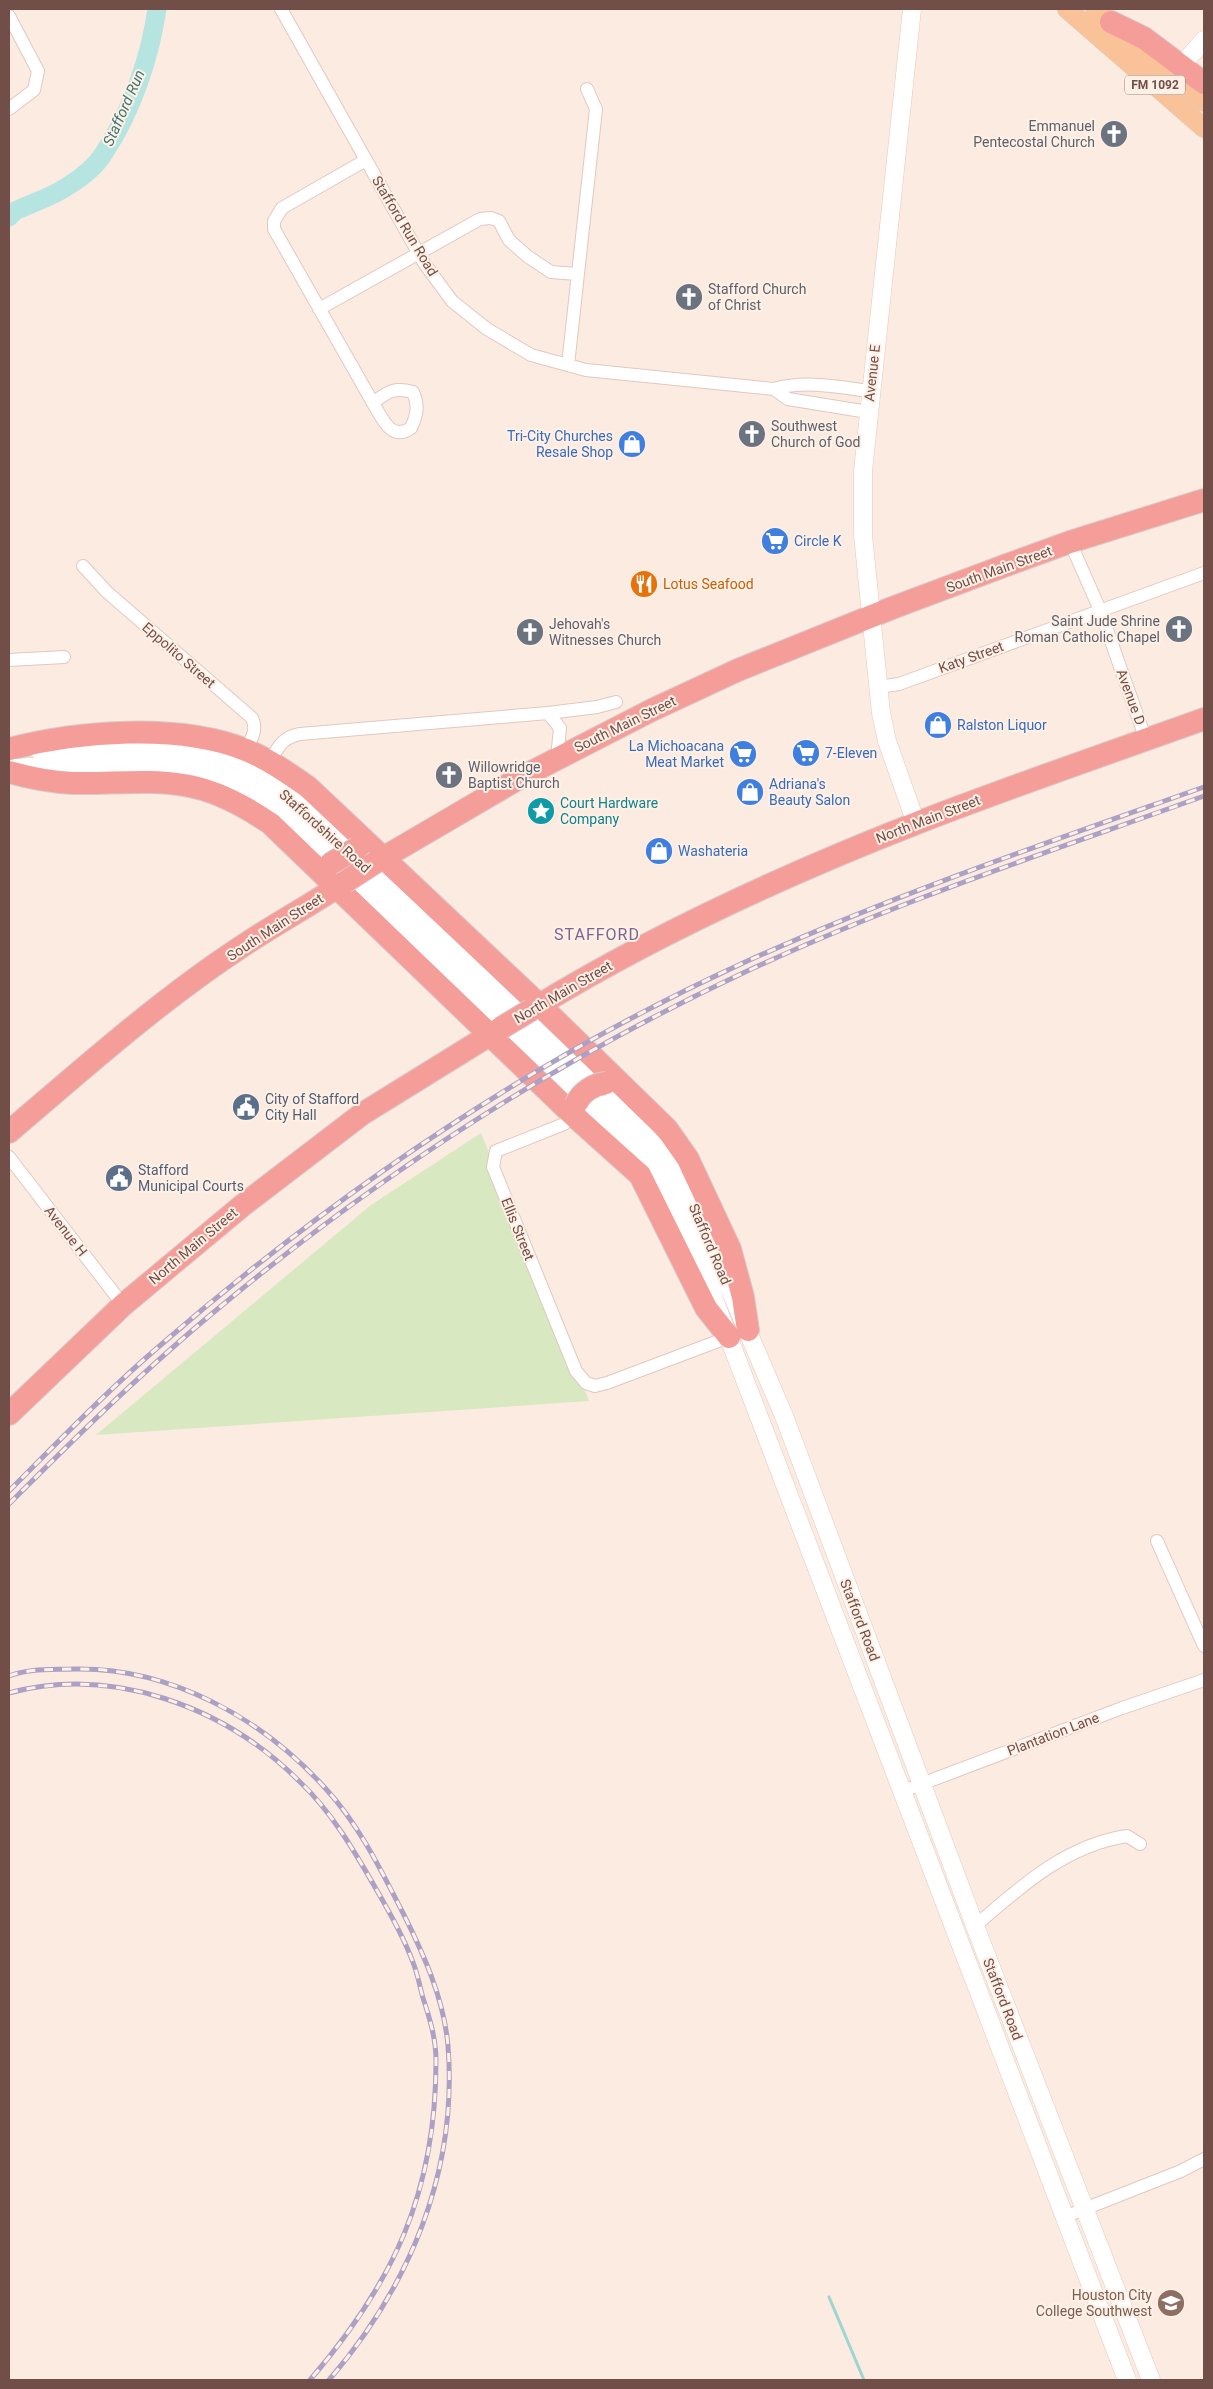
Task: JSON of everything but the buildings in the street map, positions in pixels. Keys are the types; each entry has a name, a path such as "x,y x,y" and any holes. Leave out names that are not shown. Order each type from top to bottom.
{"highway":[{"path":"1103,16 1144,38 1204,83"},
{"name":"South Main Street","path":"9,1132 112,1045 240,947 380,860 557,758 738,670 872,616 1070,542 1204,500"},
{"name":"North Main Street","path":"9,1414 123,1305 208,1232 326,1140 362,1114 535,1007 658,938 736,900 916,823 1204,719"},
{"path":"9,750 44,740 154,731 221,741 246,750 270,761 308,787 358,840 535,1007 612,1083 667,1129 696,1173 730,1249 743,1296 738,1334"},
{"path":"9,770 35,779 73,783 159,782 185,785 209,791 249,809 272,824 322,863 340,885 496,1032 640,1175 706,1308 738,1334"},
{"path":"322,863 358,840"},
{"path":"574,1109 580,1096 598,1084 612,1083"}],"main road":[{"name":"Avenue E","path":"912,9 870,391 862,503 878,687 884,731 916,823"},
{"name":"FM 1092","path":"1067,9 1204,128"},
{"path":"1083,9 1120,40 1140,47"},
{"path":"1103,16 1204,102"},
{"path":"1181,66 1204,40"},
{"name":"Staffordshire Road","path":"9,750 174,750 205,755 234,766 258,777 283,792 306,810 437,946"},
{"name":"Staffordshire Road","path":"9,770 164,764 201,770 225,778 254,792 285,813 437,946"},
{"name":"Stafford Road","path":"437,946 661,1152 692,1201 903,1791 1127,2380"},
{"name":"Stafford Road","path":"738,1334 784,1416 975,1926 1151,2380"}],"street":[{"name":"Stafford Run Road","path":"281,9 419,254 452,301 487,329 531,355 586,370 774,389 790,384 808,384 870,391"},
{"path":"9,16 38,71 34,90 9,109"},
{"path":"568,365 596,108 587,89"},
{"path":"366,160 282,208 274,221 274,229 373,403"},
{"path":"319,309 480,220 490,218 499,221 509,240 527,256 551,272 577,274"},
{"name":"Stafford Run Road","path":"774,389 788,399 868,412"},
{"name":"Avenue D","path":"1070,542 1100,610 1146,740"},
{"name":"Eppolito Street","path":"83,566 107,592 252,718 256,725 246,750"},
{"name":"Katy Street","path":"878,687 899,684 1204,574"},
{"path":"9,660 64,657"},
{"path":"270,761 282,742 289,736 300,734 548,713 597,707 616,702"},
{"path":"548,713 560,728 557,758"},
{"name":"Ellis Street","path":"574,1109 564,1124 496,1151 493,1167 576,1371 586,1383 595,1386 738,1334"},
{"name":"Avenue H","path":"9,1157 123,1305"},
{"path":"1157,1541 1204,1646"},
{"name":"Plantation Lane","path":"903,1791 1122,1708 1204,1680"},
{"path":"975,1926 1042,1871 1081,1849 1127,1836 1140,1844"},
{"path":"1064,2217 1181,2171 1204,2159"}],"green space":[{"path":"481,1133 589,1401 96,1435 371,1205"}],"waterway":[{"name":"Stafford Run","path":"9,217 15,211 73,183 101,158 123,120 145,65 157,9"},
{"path":"829,2297 864,2380"}],"railway":[{"path":"9,1491 118,1383 156,1349 223,1292 292,1238 363,1185 436,1135 586,1043 664,1001 800,938 972,870 1204,787"},
{"path":"9,1504 165,1354 280,1258 406,1167 537,1083 673,1007 799,948 971,879 1204,796"},
{"path":"9,1676 33,1671 74,1669 110,1671 145,1677 179,1687 243,1719 301,1763 338,1803 369,1848 418,1945 438,1994 448,2046 449,2093 445,2138 436,2183 422,2225 404,2267 383,2306 329,2380"},
{"path":"9,1693 48,1686 88,1685 127,1689 165,1699 202,1713 237,1732 270,1755 299,1781 323,1807 362,1864 407,1947 417,1973 435,2045 434,2108 428,2152 418,2194 404,2233 387,2271 340,2344 310,2380"}],"place":[{"name":"Emmanuel Pentecostal Church","path":"1114,134"},
{"name":"Stafford Church of Christ","path":"689,297"},
{"name":"Southwest Church of God","path":"752,434"},
{"name":"Tri-City Churches Resale Shop","path":"632,444"},
{"name":"Circle K","path":"775,541"},
{"name":"Lotus Seafood","path":"644,584"},
{"name":"Saint Jude Shrine Roman Catholic Chapel","path":"1179,629"},
{"name":"Jehovah's Witnesses Church","path":"530,632"},
{"name":"Ralston Liquor","path":"938,725"},
{"name":"7-Eleven","path":"806,753"},
{"name":"La Michoacana Meat Market","path":"743,754"},
{"name":"Willowridge Baptist Church","path":"449,775"},
{"name":"Adriana's Beauty Salon","path":"750,792"},
{"name":"Court Hardware Company","path":"541,811"},
{"name":"Washateria","path":"659,851"},
{"name":"City of Stafford City Hall","path":"246,1107"},
{"name":"Stafford Municipal Courts","path":"119,1178"},
{"name":"Houston City College Southwest","path":"1171,2303"}],"district":[{"name":"STAFFORD","path":"597,934"}]}
